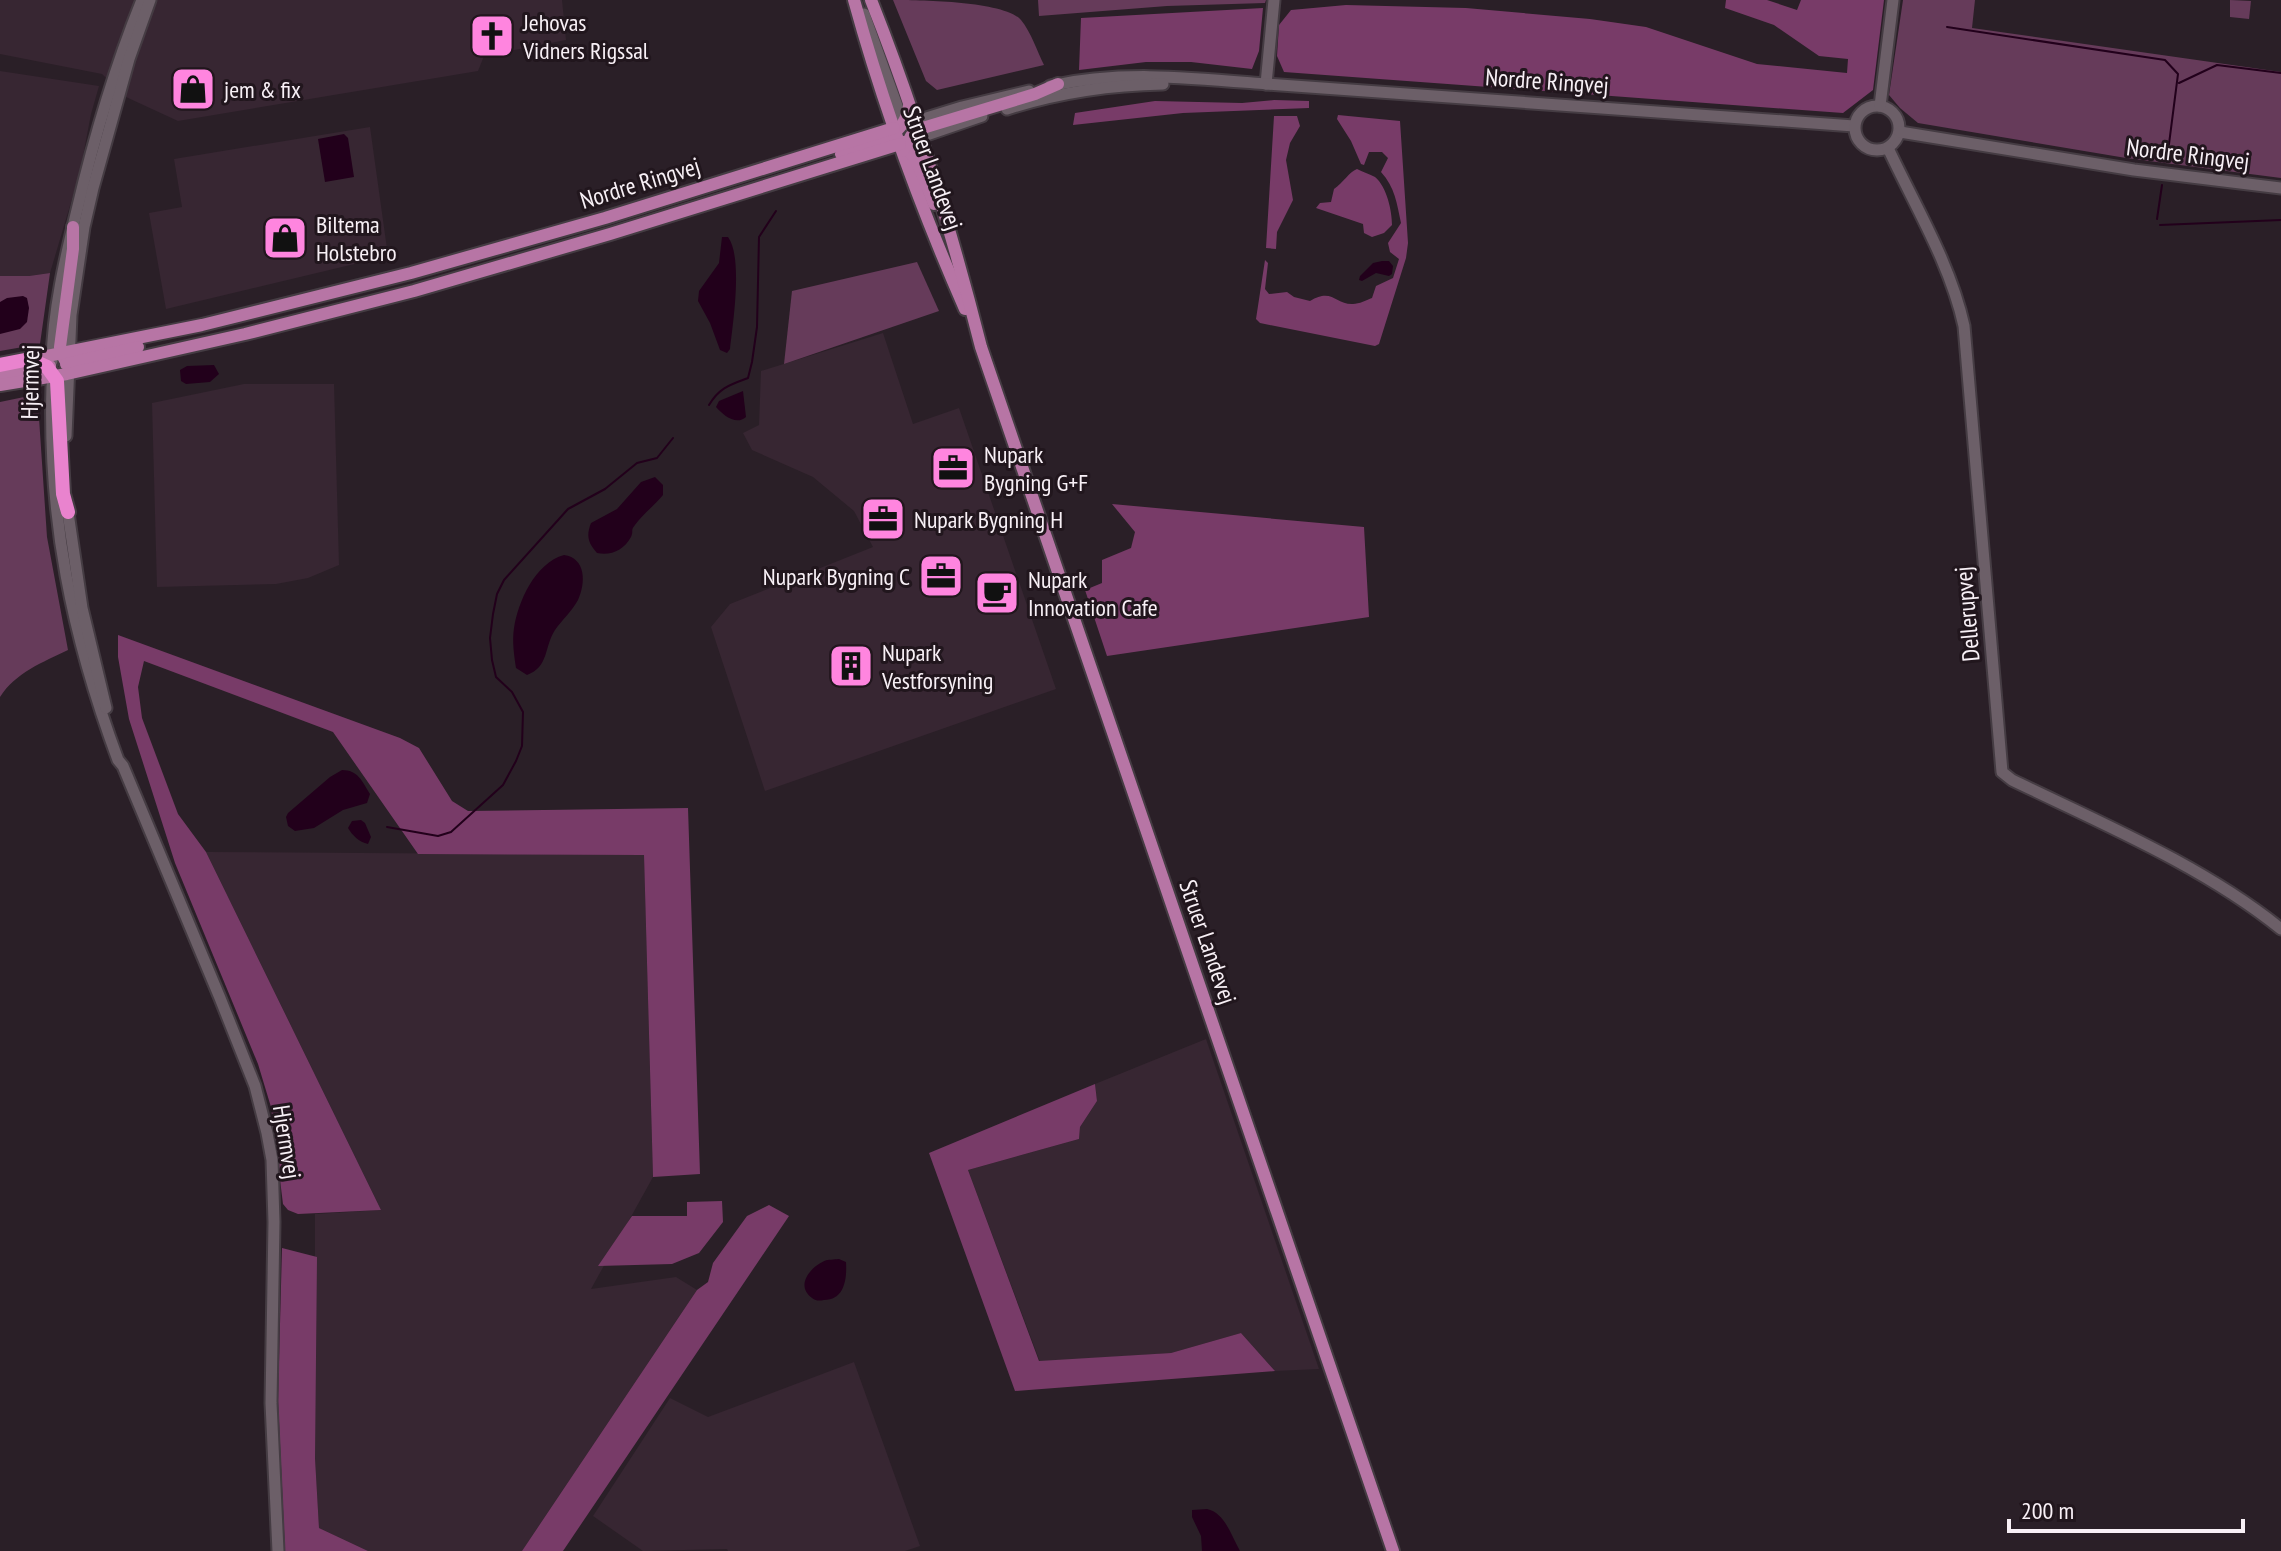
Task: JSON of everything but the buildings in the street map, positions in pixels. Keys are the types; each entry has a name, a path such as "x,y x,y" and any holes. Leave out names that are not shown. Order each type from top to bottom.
{"highway":[{"path":"0,365 29,359 57,364 63,494 68,512"}],"main road":[{"name":"Struer Landevej","path":"855,0 904,135 935,240 981,347 1393,1551"},
{"name":"Struer Landevej","path":"871,0 909,106 904,135 959,259 981,347"},
{"path":"904,135 1058,84"},
{"name":"Nordre Ringvej","path":"57,364 411,273 590,222 874,134 904,135"},
{"name":"Nordre Ringvej","path":"57,364 89,369 414,291 761,188 904,135"},
{"path":"57,364 73,249 73,227"},
{"path":"0,377 57,364"},
{"path":"0,385 57,364"}],"street":[{"path":"73,227 103,108 142,0"},
{"name":"Hjermvej","path":"123,766 118,760 89,679 77,636 58,533 52,465 57,364 93,188 129,59 150,0"},
{"path":"1266,84 1274,0"},
{"path":"1880,106 1893,0"},
{"name":"Nordre Ringvej","path":"1058,84 1136,76 1193,77 1854,126"},
{"name":"Nordre Ringvej","path":"904,135 936,132 1015,106 1064,94 1152,84 1235,82"},
{"path":"1880,106 1895,114 1900,132 1888,148 1870,149 1856,136 1854,126 1866,109 1880,106"},
{"name":"Nordre Ringvej","path":"1900,132 2134,170 2281,188"},
{"name":"Dellerupvej","path":"1888,148 1949,274 1964,326 2002,772 2012,780 2133,838 2225,889 2281,929"},
{"name":"Hjermvej","path":"68,512 87,634 123,766 238,1042 255,1086 267,1133 272,1160 274,1222 271,1403 278,1551"}],"shaded area":[{"path":"0,0 562,0 566,40 484,56 478,71 178,121 126,97 102,74 0,54"},
{"path":"893,0 980,5 1012,14 1025,25 1044,65 937,90 926,81"},
{"path":"1038,0 1266,0 1265,3 1167,6 1039,16"},
{"path":"1726,0 1767,0 1797,10 1801,0 1884,0 1873,90 1843,113 1284,72 1277,56 1279,25 1291,10 1346,5 1466,8 1646,27 1757,64 1847,73 1848,59 1819,56 1774,25 1725,8"},
{"path":"1903,0 1975,0 1972,28 2281,72 2281,178 2126,158 1918,123 1889,95"},
{"path":"2230,0 2251,1 2249,19 2230,17"},
{"path":"1263,8 1259,51 1252,69 1191,62 1146,62 1079,70 1081,18"},
{"path":"0,71 99,86 80,172 50,273 0,276"},
{"path":"1155,101 1242,103 1309,101 1309,108 1183,113 1073,125 1075,113"},
{"path":"1338,115 1400,121 1408,243 1379,344 1375,346 1260,323 1256,319 1265,260 1268,263 1265,289 1269,294 1287,292 1310,301 1329,296 1347,304 1358,303 1372,298 1376,286 1393,278 1399,259 1390,252 1388,243 1401,223 1397,202 1381,172 1388,158 1382,152 1369,152 1364,165 1361,164 1337,119"},
{"path":"1274,116 1297,116 1300,126 1290,143 1286,160 1293,200 1277,232 1276,249 1266,248"},
{"path":"370,127 388,256 166,309 149,213 182,207 174,159"},
{"path":"344,134 348,138 354,177 325,182 318,139"},
{"path":"1357,169 1379,181 1390,206 1392,225 1384,233 1372,237 1364,233 1363,224 1316,208 1320,203 1331,202 1334,189"},
{"path":"722,237 728,237 733,246 736,274 733,323 727,353 720,350 698,301 699,291 719,263"},
{"path":"1389,261 1393,266 1392,274 1376,273 1359,280 1373,263"},
{"path":"917,262 939,311 784,364 792,291"},
{"path":"50,273 40,344 0,351 0,276"},
{"path":"23,296 27,298 29,308 27,322 20,329 0,334 0,302"},
{"path":"883,333 913,424 959,408 1056,689 765,791 711,627 730,604 873,547 854,511 813,477 752,450 743,433 759,425 761,371"},
{"path":"214,365 219,374 210,382 186,384 181,381 180,370 187,366"},
{"path":"244,384 334,384 339,565 308,578 276,584 157,587 152,403"},
{"path":"743,391 746,417 738,420 730,418 716,407 719,401"},
{"path":"29,396 38,403 47,537 68,650 13,681 0,697 0,402"},
{"path":"655,477 663,485 663,495 634,527 628,542 612,553 597,553 589,539 591,523 617,509 641,482"},
{"path":"1112,504 1364,527 1369,617 1107,656 1085,590 1102,583 1102,560 1131,548 1135,532"},
{"path":"564,555 577,561 580,566 583,579 581,593 555,630 543,662 527,675 516,668 514,653 514,628 519,607 536,575 554,559"},
{"path":"118,635 400,738 419,748 452,801 468,811 688,808 700,1174 653,1177 644,855 418,854 333,732 144,661 138,687 142,718 178,814 206,852 381,1210 298,1214 288,1210 283,1204 271,1107 258,1064 175,863 129,719 118,657"},
{"path":"342,770 356,774 362,781 370,794 367,803 343,810 314,828 295,831 288,826 288,813"},
{"path":"361,820 371,837 368,844 356,838 348,828 352,821"},
{"path":"206,852 644,855 653,1177 591,1289 676,1277 697,1290 522,1551 368,1551 319,1528 315,1458 315,1214 381,1210"},
{"path":"1206,1039 1319,1369 1275,1371 1241,1333 1171,1353 1040,1362 968,1170 1079,1139 1080,1127 1097,1101 1095,1084"},
{"path":"1095,1084 1097,1101 1080,1127 1079,1139 968,1170 1039,1361 1171,1353 1241,1333 1275,1371 1015,1391 929,1153"},
{"path":"722,1201 723,1222 699,1253 672,1264 598,1266 632,1216 687,1216 687,1202"},
{"path":"769,1205 789,1216 563,1551 522,1551 697,1290 708,1282 713,1263 747,1216"},
{"path":"282,1248 317,1257 315,1458 319,1528 368,1551 285,1551 278,1400"},
{"path":"839,1259 846,1262 845,1281 840,1292 831,1299 813,1299 805,1287 807,1276 821,1263"},
{"path":"854,1362 920,1546 905,1551 643,1551 593,1516 670,1398 708,1417"},
{"path":"1207,1509 1223,1520 1240,1551 1202,1551 1201,1536 1192,1510"}],"waterway":[{"path":"1947,27 2165,60 2178,74 2169,144"},
{"path":"2179,83 2217,65 2281,73"},
{"path":"2157,219 2162,185"},
{"path":"709,405 725,388 748,378 757,327 759,237 776,211"},
{"path":"2160,225 2281,220"},
{"path":"387,827 438,836 451,832 503,785 522,746 523,712 512,692 496,677 492,660 490,638 497,594 504,580 568,509 605,489 637,463 657,458 673,438"}],"place":[{"name":"Jehovas Vidners Rigssal","path":"492,36"},
{"name":"jem & fix","path":"193,89"},
{"name":"Biltema Holstebro","path":"285,238"},
{"name":"Nupark Bygning G+F","path":"953,468"},
{"name":"Nupark Bygning H","path":"883,519"},
{"name":"Nupark Bygning C","path":"941,576"},
{"name":"Nupark Innovation Cafe","path":"997,593"},
{"name":"Nupark Vestforsyning","path":"851,666"}]}
